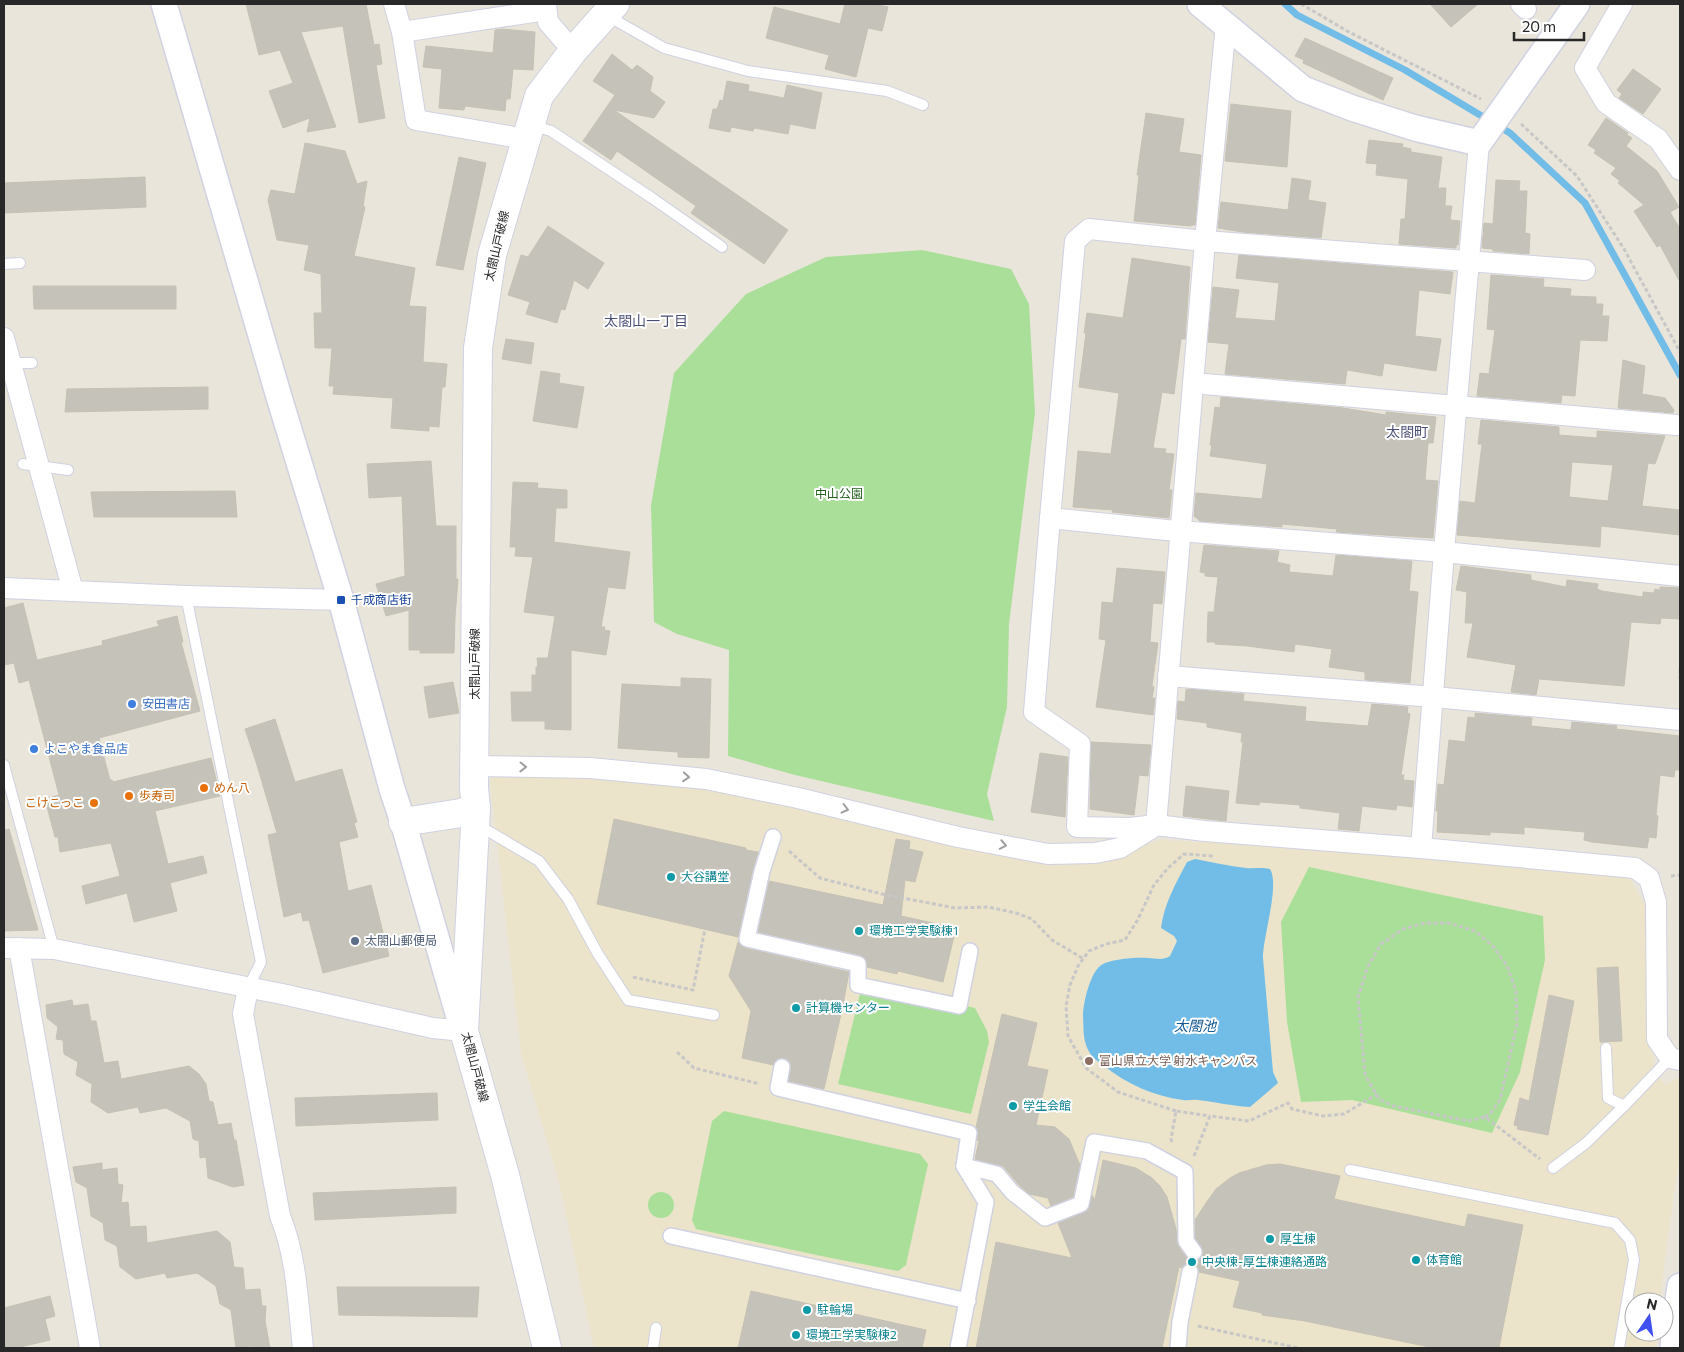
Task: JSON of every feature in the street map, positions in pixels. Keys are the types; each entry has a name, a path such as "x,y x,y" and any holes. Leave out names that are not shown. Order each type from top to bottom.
{"main road":[{"name":"太閤山戸破線","path":"547,1348 505,1175 464,1031 476,816 474,788 478,348 492,255 539,96 572,50 610,9"},
{"path":"404,822 461,813 476,816"}],"street":[{"path":"90,1348 11,948 54,949 433,1028 464,1031 404,822 392,789 341,600 276,388 164,4"},
{"path":"394,4 402,32 416,120 528,132"},
{"path":"1200,4 1303,88 1352,108 1415,128 1492,124"},
{"path":"1421,848 1469,262 1492,124 1577,4"},
{"path":"1622,4 1585,68 1606,103 1658,139 1680,170"},
{"path":"402,32 546,7 548,22 572,50"},
{"path":"1156,825 1205,241 1226,24"},
{"path":"1585,270 1205,241 1089,228 1075,241 1034,712 1080,744 1078,827 1130,828 1156,825 1205,831 1421,848 1635,868 1649,878 1656,902 1657,1039 1675,1059"},
{"path":"4,338 31,465 72,590"},
{"path":"1193,383 1676,425"},
{"path":"1050,518 1444,552 1680,576"},
{"path":"4,588 186,596 341,600"},
{"path":"1168,676 1434,697 1680,720"},
{"path":"475,766 590,768 706,778 958,837 1048,854 1094,853 1120,848 1156,825"},
{"path":"772,836 747,939 858,964 858,985 959,1006 970,951"},
{"path":"248,988 243,1014 280,1216 286,1230 295,1280 303,1348"},
{"path":"782,1067 778,1088 969,1133 964,1166 986,1202 958,1348"},
{"path":"964,1166 997,1174 1012,1192 1045,1218 1081,1204 1094,1142 1147,1151 1186,1172 1186,1240 1194,1252"},
{"path":"671,1236 968,1301"},
{"path":"1178,1348 1180,1322 1190,1272"},
{"path":"1673,1348 1680,1286"}],"lane":[{"path":"610,9 664,48 748,71 887,92 923,105"},
{"path":"528,132 551,131 722,247"},
{"path":"4,264 20,263"},
{"path":"8,363 32,363"},
{"path":"31,465 68,470"},
{"path":"186,596 261,962 248,988"},
{"path":"4,765 54,949"},
{"path":"476,816 540,861 568,900 598,954 628,1000 714,1015"},
{"path":"1606,1048 1608,1098 1624,1106"},
{"path":"1553,1168 1586,1143 1675,1059"},
{"path":"1350,1170 1615,1223 1630,1240 1634,1260 1619,1348"},
{"path":"653,1348 656,1328"}],"path":[{"path":"1301,4 1349,32 1476,96 1492,124 1522,124 1576,176 1624,249 1680,352"},
{"path":"1680,669 1680,679"},
{"path":"772,836 820,878 882,894 955,908 988,907 1016,913 1032,919 1052,940 1084,959"},
{"path":"1221,856 1184,854 1168,868 1154,885 1137,921 1125,940 1106,944 1089,951 1078,966 1070,985 1066,1006 1068,1036 1086,1068 1118,1092 1176,1111 1249,1121 1288,1103 1292,1109 1323,1116 1344,1114 1377,1094"},
{"path":"1425,923 1449,923 1475,931 1492,945 1508,966 1516,991 1517,1024 1500,1100 1490,1114 1485,1117 1468,1121 1393,1106 1379,1099 1365,1075 1358,997 1368,966 1381,944 1402,928 1425,923"},
{"path":"632,977 693,990 705,929"},
{"path":"677,1052 694,1068 778,1088"},
{"path":"1176,1111 1171,1139 1186,1172"},
{"path":"1186,1172 1198,1150 1210,1116"},
{"path":"1485,1117 1553,1168"},
{"path":"1190,1324 1298,1348"}],"shaded area":[{"name":"富山県立大学 射水キャンパス","path":"495,773 544,773 710,788 1096,859 1161,840 1416,854 1629,878 1647,908 1654,1069 1665,1085 1680,1077 1680,1153 1661,1292 1624,1292 1624,1342 1656,1342 1656,1348 594,1348 559,1182 521,1053 490,781"}],"green space":[{"name":"中山公園","path":"922,250 1011,269 1029,304 1035,413 1009,624 1007,707 987,794 994,821 795,775 728,756 729,650 677,634 654,622 651,505 674,373 746,294 826,257"},
{"path":"1309,867 1543,916 1545,960 1520,1072 1492,1133 1352,1100 1301,1102 1287,1022 1281,922"},
{"path":"863,981 975,1008 987,1031 989,1042 971,1114 838,1084"},
{"path":"724,1111 920,1154 928,1164 906,1265 898,1271 696,1229 692,1220 712,1121"},
{"path":"661,1192 670,1196 674,1205 670,1214 661,1218 652,1214 648,1205 652,1196"}],"water":[{"name":"太閤池","path":"1195,859 1240,867 1270,869 1273,877 1272,898 1263,958 1273,1072 1278,1083 1250,1107 1183,1100 1162,1096 1141,1088 1121,1078 1095,1059 1085,1041 1084,1004 1090,982 1100,966 1123,959 1162,959 1170,956 1177,941 1174,936 1161,928 1165,911 1187,862"}],"building":[{"path":"246,4 366,4 374,45 379,44 382,64 376,65 385,118 359,123 343,26 301,32 336,127 307,132 310,118 283,128 269,91 293,83 280,50 259,55"},
{"path":"845,4 874,4 888,7 882,31 868,28 856,77 825,69 829,55 766,38 774,7 840,24"},
{"path":"1430,4 1478,4 1451,27"},
{"path":"495,30 535,32 533,70 513,69 510,99 506,99 505,111 465,106 464,110 439,108 442,69 423,67 426,46 493,53"},
{"path":"1305,38 1393,78 1383,100 1303,63 1304,60 1295,56"},
{"path":"612,54 632,70 637,65 653,77 650,91 665,102 654,118 614,110 788,230 764,264 691,213 696,206 617,151 611,160 583,141 615,95 593,81"},
{"path":"1633,69 1661,89 1643,114 1619,98 1622,94 1617,90"},
{"path":"727,81 749,85 748,91 784,98 787,85 822,93 815,129 790,124 788,134 754,128 753,131 731,127 730,132 709,128 713,109 717,109 720,100 723,101"},
{"path":"1231,104 1291,111 1287,167 1225,161"},
{"path":"1146,113 1184,119 1179,152 1201,155 1195,225 1134,221 1139,175 1137,175"},
{"path":"1606,118 1628,133 1627,135 1632,138 1626,146 1657,171 1679,207 1670,212 1680,229 1680,282 1660,245 1657,247 1634,211 1644,205 1618,183 1620,181 1611,174 1616,168 1594,153 1596,150 1588,145"},
{"path":"1369,140 1403,144 1402,147 1411,149 1411,152 1442,157 1438,188 1446,188 1445,206 1452,206 1450,220 1460,221 1458,245 1456,245 1456,248 1399,244 1401,219 1405,219 1408,179 1376,175 1377,164 1366,163"},
{"path":"305,143 345,151 357,184 367,181 363,206 365,207 354,256 415,268 409,306 426,307 423,362 447,364 445,387 442,387 439,427 429,426 429,431 391,428 393,398 333,394 334,386 329,386 332,348 315,348 314,313 322,313 321,274 304,270 309,245 277,240 268,200 271,190 295,194"},
{"path":"459,157 486,163 463,270 436,265"},
{"path":"145,177 146,207 4,213 4,183"},
{"path":"1292,178 1311,181 1308,200 1326,203 1321,238 1242,232 1218,228 1221,202 1288,210"},
{"path":"1496,180 1520,181 1519,191 1527,191 1525,233 1530,234 1529,254 1493,251 1493,249 1482,248 1484,223 1493,224"},
{"path":"548,226 604,263 588,289 574,280 565,310 561,309 557,323 526,314 530,302 508,295 521,255 528,257"},
{"path":"1239,255 1453,272 1450,294 1419,290 1415,336 1441,339 1436,371 1384,363 1382,376 1347,370 1345,384 1225,374 1229,344 1208,342 1213,287 1239,290 1235,318 1275,321 1279,283 1236,278"},
{"path":"1132,258 1190,267 1185,339 1181,339 1174,394 1162,392 1153,448 1166,449 1165,453 1174,454 1169,490 1172,490 1169,518 1112,512 1113,510 1073,507 1078,451 1111,454 1119,393 1079,387 1087,313 1123,318"},
{"path":"1491,275 1544,279 1543,287 1571,289 1570,296 1596,297 1596,304 1603,304 1602,316 1609,316 1607,341 1580,340 1575,396 1562,395 1561,403 1477,396 1480,373 1489,374 1495,330 1487,329"},
{"path":"33,286 176,286 176,309 34,309"},
{"path":"506,339 534,343 531,364 502,359"},
{"path":"1623,360 1645,366 1642,394 1665,398 1674,410 1673,413 1618,408"},
{"path":"541,371 560,374 559,383 584,387 577,428 533,421"},
{"path":"208,387 208,409 65,412 67,389"},
{"path":"1221,397 1343,408 1386,415 1386,412 1436,417 1433,443 1428,443 1425,480 1438,481 1433,538 1336,532 1337,529 1282,524 1282,527 1200,521 1194,516 1196,493 1262,499 1267,464 1210,456 1215,407 1220,408"},
{"path":"1481,420 1559,427 1559,435 1597,438 1597,431 1665,436 1655,464 1648,463 1642,506 1680,510 1680,535 1601,526 1600,547 1457,535 1460,501 1475,503 1482,444 1478,444","holes":["1572,462 1613,465 1608,501 1569,497"]},
{"path":"431,461 436,526 456,526 456,579 458,579 454,653 420,653 420,650 409,650 409,610 386,616 376,584 405,576 402,496 369,498 367,464"},
{"path":"513,482 538,483 537,488 567,490 567,508 556,508 554,542 630,552 625,589 608,587 601,627 605,627 604,630 610,631 606,655 571,650 571,730 545,729 545,721 512,721 511,692 532,692 532,675 536,675 536,667 538,667 537,658 548,658 555,616 524,612 533,557 515,556 516,547 510,547"},
{"path":"235,491 237,517 94,517 91,492"},
{"path":"1204,545 1279,551 1277,562 1290,565 1289,572 1333,576 1336,555 1412,561 1409,591 1418,592 1410,683 1365,680 1365,672 1329,667 1332,649 1295,644 1294,652 1207,642 1208,612 1214,612 1218,577 1205,576 1205,573 1200,572"},
{"path":"1461,566 1531,575 1531,580 1566,587 1567,580 1598,584 1597,589 1602,591 1643,597 1643,592 1654,593 1655,589 1660,590 1660,587 1680,588 1680,619 1661,618 1660,624 1631,622 1624,686 1539,679 1536,695 1511,692 1516,665 1467,657 1473,623 1465,623 1467,592 1456,590"},
{"path":"1117,568 1165,572 1162,604 1153,603 1150,642 1158,643 1152,686 1154,687 1152,698 1155,698 1153,715 1096,707 1106,640 1099,639 1102,602 1113,603"},
{"path":"23,603 37,660 103,645 102,641 159,626 157,621 177,616 183,642 181,642 200,711 99,738 110,780 113,782 211,758 220,796 155,811 168,864 203,856 207,873 170,883 177,911 134,922 127,893 86,904 82,886 120,876 111,843 60,852 58,837 55,837 45,799 59,795 29,680 19,683 14,663 4,665 4,608"},
{"path":"681,678 711,679 709,758 678,757 678,752 618,748 622,684 681,687"},
{"path":"453,682 459,713 429,718 424,687"},
{"path":"1186,690 1244,694 1243,701 1306,707 1305,721 1368,726 1372,704 1408,707 1407,713 1410,714 1401,775 1404,775 1403,780 1414,781 1412,807 1397,805 1396,810 1362,806 1359,831 1338,829 1340,813 1300,808 1300,805 1260,802 1259,805 1236,803 1243,742 1241,742 1242,733 1207,727 1207,723 1177,719 1178,701 1185,702"},
{"path":"1475,713 1532,718 1531,726 1571,730 1572,722 1617,726 1616,729 1680,736 1680,770 1675,770 1674,777 1660,775 1656,838 1649,837 1647,848 1584,840 1585,832 1524,827 1524,834 1490,832 1490,835 1437,832 1438,784 1444,785 1449,740 1465,742 1468,717 1475,718"},
{"path":"275,719 295,782 342,769 357,822 354,823 358,837 339,842 348,891 371,885 389,956 323,973 309,920 303,921 301,912 284,917 268,835 277,833 245,729"},
{"path":"1091,742 1151,745 1148,776 1139,775 1134,815 1090,809"},
{"path":"1040,753 1068,757 1065,817 1031,812"},
{"path":"1186,786 1229,791 1226,821 1183,816"},
{"name":"大谷講堂","path":"614,819 758,852 738,937 597,904"},
{"path":"9,829 38,930 4,931 4,830"},
{"name":"環境工学実験棟1","path":"896,839 910,841 909,849 923,852 915,882 905,880 901,916 956,928 943,982 898,971 897,974 867,967 866,960 860,955 758,932 769,881 883,905"},
{"name":"計算機センター","path":"738,942 745,948 849,972 824,1089 789,1081 791,1064 784,1058 778,1058 773,1065 742,1058 751,1011 729,976"},
{"path":"1618,967 1622,1041 1600,1042 1597,968"},
{"path":"1549,995 1574,1001 1548,1135 1517,1129 1518,1126 1514,1125 1520,1098 1529,1101"},
{"path":"72,1000 73,1006 88,1004 91,1021 96,1021 104,1063 118,1061 121,1079 189,1066 199,1074 206,1084 209,1101 213,1102 218,1125 231,1123 244,1185 233,1187 208,1178 206,1157 200,1158 199,1141 193,1139 190,1121 166,1108 140,1113 138,1107 108,1113 91,1102 92,1084 76,1075 78,1062 64,1054 63,1040 56,1039 58,1027 47,1018 46,1005"},
{"name":"学生会館","path":"1002,1014 1037,1023 1027,1066 1048,1070 1036,1125 1055,1127 1069,1139 1080,1165 1073,1197 1051,1206 1048,1198 1029,1194 1003,1166 975,1159 979,1141 977,1140 976,1127"},
{"path":"437,1093 438,1120 296,1126 295,1098"},
{"path":"1103,1160 1136,1168 1152,1178 1160,1186 1167,1197 1176,1229 1178,1246 1187,1258 1194,1261 1200,1259 1203,1252 1195,1238 1195,1220 1216,1189 1239,1173 1266,1165 1280,1164 1340,1176 1334,1199 1465,1227 1468,1214 1523,1225 1499,1348 1434,1348 1305,1321 1262,1315 1262,1313 1233,1307 1240,1281 1199,1272 1197,1265 1187,1263 1182,1268 1179,1267 1162,1348 976,1348 996,1242 1072,1258 1058,1223 1088,1210 1092,1195 1095,1200"},
{"path":"102,1163 102,1170 117,1168 118,1184 123,1185 121,1203 128,1202 130,1227 146,1226 147,1243 217,1231 230,1242 234,1267 243,1268 245,1290 260,1289 262,1306 266,1306 265,1321 270,1348 252,1348 250,1346 236,1348 231,1310 220,1304 216,1286 197,1273 167,1278 165,1273 136,1279 120,1267 117,1246 105,1240 103,1223 91,1216 87,1188 76,1182 73,1167"},
{"path":"456,1187 456,1213 315,1220 313,1193"},
{"path":"337,1287 479,1287 477,1317 339,1315"},
{"path":"751,1291 926,1330 922,1348 738,1348"},
{"path":"50,1296 55,1316 45,1319 50,1340 16,1348 4,1348 4,1308"}],"waterway":[{"path":"1285,4 1297,15 1405,70 1510,133 1585,203 1680,375"}],"place":[{"name":"千成商店街","path":"341,600"},
{"name":"安田書店","path":"132,704"},
{"name":"よこやま食品店","path":"34,749"},
{"name":"めん八","path":"204,788"},
{"name":"歩寿司","path":"129,796"},
{"name":"こけこっこ","path":"94,803"},
{"name":"大谷講堂","path":"671,877"},
{"name":"環境工学実験棟1","path":"859,931"},
{"name":"太閤山郵便局","path":"355,941"},
{"name":"計算機センター","path":"796,1008"},
{"name":"富山県立大学 射水キャンパス","path":"1089,1061"},
{"name":"学生会館","path":"1013,1106"},
{"name":"厚生棟","path":"1270,1239"},
{"name":"体育館","path":"1416,1260"},
{"name":"中央棟-厚生棟連絡通路","path":"1192,1262"},
{"name":"駐輪場","path":"807,1310"},
{"name":"環境工学実験棟2","path":"796,1335"}],"district":[{"name":"太閤山一丁目","path":"646,321"},
{"name":"太閤町","path":"1407,432"}]}
